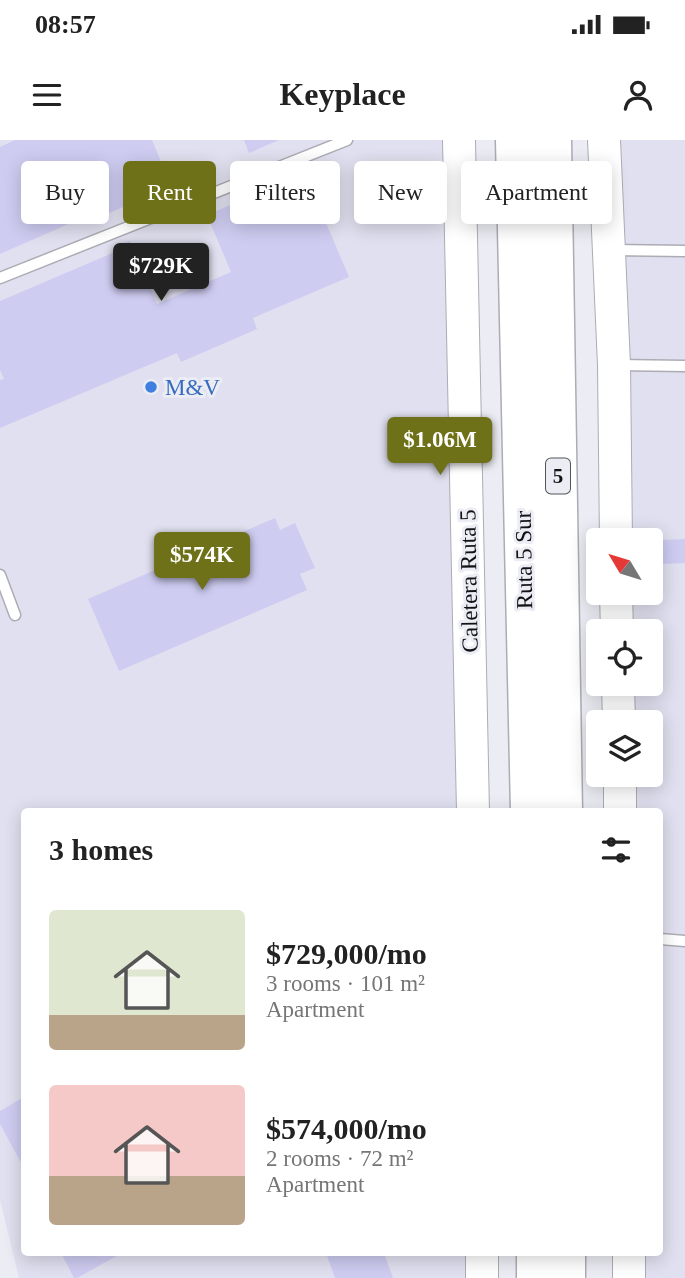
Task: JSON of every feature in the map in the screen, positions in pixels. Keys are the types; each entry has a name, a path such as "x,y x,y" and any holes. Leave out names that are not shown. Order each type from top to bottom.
{"highway":[{"name":"Ruta 5 Sur","path":"515,140 530,808"},
{"name":"Ruta 5 Sur","path":"552,140 563,808"},
{"path":"536,1256 536,1278"},
{"path":"566,1256 566,1278"}],"street":[{"name":"Caletera Ruta 5","path":"459,140 473,808"},
{"path":"604,140 614,365 616,528"},
{"path":"620,787 620,808"},
{"path":"482,1256 482,1278"},
{"path":"629,1256 629,1278"}],"lane":[{"path":"0,278 347,140"},
{"path":"610,250 685,251"},
{"path":"614,365 685,366"},
{"path":"0,575 15,615"},
{"path":"663,939 685,941"}],"shaded area":[{"path":"0,140 446,140 446,161 354,161 354,224 447,224 447,185 461,808 21,808 21,1256 467,1256 467,1278 19,1278 0,1200"},
{"path":"619,140 685,140 685,1278 645,1278 644,1256 663,1256 663,808 634,808 634,787 663,787 663,710 632,710 632,696 663,696 663,619 630,619 629,606 663,606 663,528 628,528"}],"building":[{"path":"15,140 152,140 161,161 123,161 123,207 109,213 109,161 21,161 21,224 68,224 0,254 0,147"},
{"path":"244,140 279,140 249,153"},
{"path":"230,205 230,224 327,224 349,277 253,318 257,329 181,362 177,353 0,428 0,380 4,379 0,370 0,301 115,252 114,248 130,241 157,304 231,272 211,224 216,224 216,211"},
{"path":"275,518 280,530 295,523 315,568 300,574 307,590 119,671 88,599"},
{"path":"685,539 685,563 663,564 663,540"},
{"path":"21,1099 21,1162 0,1124 0,1111"},
{"path":"63,1256 117,1256 77,1278 74,1278"},
{"path":"327,1256 385,1256 393,1278 335,1278"}],"place":[{"name":"M&V","path":"151,387"}]}
